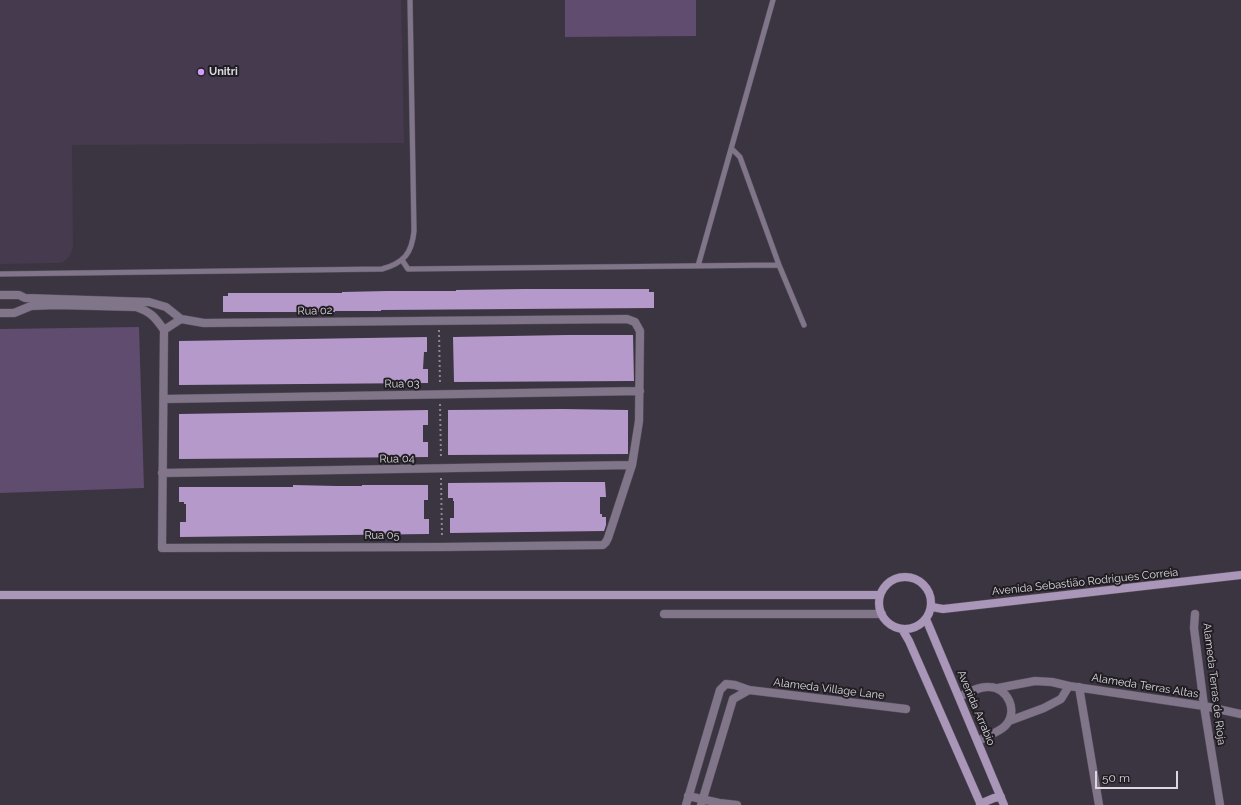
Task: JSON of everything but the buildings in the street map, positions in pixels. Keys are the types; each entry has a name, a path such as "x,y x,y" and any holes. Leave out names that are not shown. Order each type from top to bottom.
{"street":[{"name":"Rua 02","path":"0,295 19,296 31,299 149,302 166,307 181,318 204,323 627,319 635,322 640,332 640,390"},
{"path":"0,313 14,313 31,306 57,305 136,307 148,311 157,319 164,330 162,473"},
{"path":"157,319 166,307"},
{"path":"164,330 181,318"},
{"path":"632,465 639,421 640,390"},
{"name":"Rua 03","path":"164,399 640,390"},
{"name":"Rua 04","path":"162,473 632,465"},
{"name":"Rua 05","path":"162,473 162,548 603,545 608,538 632,465"},
{"name":"Avenida Sebastião Rodrigues Correia","path":"932,607 943,609 1241,575"},
{"path":"901,577 914,579 921,582 930,593 932,607 926,619 921,624 915,628 902,629 890,624 882,614 880,608 880,595 894,580 901,577"},
{"path":"0,595 880,595"},
{"path":"664,614 882,614"},
{"name":"Alameda Terras de Rioja","path":"1195,614 1194,628 1204,706 1220,805"},
{"name":"Avenida Arrabio","path":"926,619 1003,801"},
{"path":"902,629 909,641 981,805 994,798 1003,801"},
{"name":"Alameda Terras Altas","path":"998,688 1035,681 1052,682 1069,686 1204,706 1241,714"},
{"name":"Alameda Village Lane","path":"688,796 720,690 726,684 736,685 749,690 906,709"},
{"path":"959,697 983,687 990,686 998,688 1009,699 1011,706 1009,721 1004,727 978,741"},
{"path":"1009,721 1044,708 1061,699 1069,686"},
{"path":"1079,687 1099,805"},
{"path":"702,802 732,699 749,690"},
{"path":"686,805 688,796 702,802 737,805"}],"lane":[{"path":"0,274 382,269 393,266 402,260 409,252 413,242 414,231 410,0"},
{"path":"698,266 773,0"},
{"path":"732,149 740,157 779,266 804,325"},
{"path":"402,260 408,269 779,266"}],"path":[{"path":"439,320 442,547"}],"shaded area":[{"name":"Unitri","path":"0,0 401,0 404,143 72,145 73,247 68,258 63,262 57,263 0,264"},
{"path":"565,0 696,0 696,36 565,37"},
{"path":"139,327 144,488 0,493 0,329"}],"place":[{"name":"Unitri","path":"201,72"}]}
